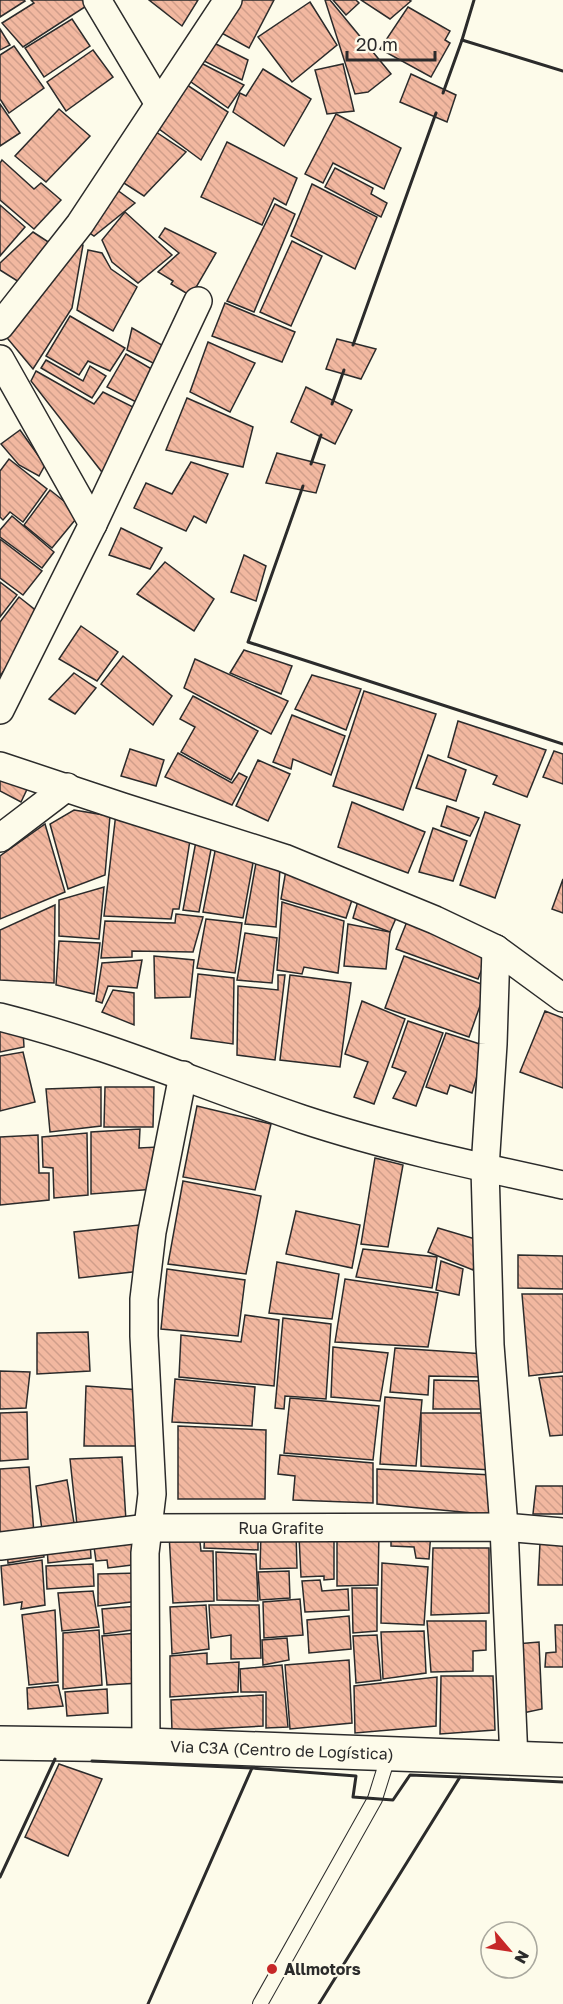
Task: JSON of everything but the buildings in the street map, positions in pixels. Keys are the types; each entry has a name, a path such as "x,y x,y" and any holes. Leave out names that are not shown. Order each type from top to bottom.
{"street":[{"path":"97,0 159,104"},
{"path":"0,326 80,224 228,0"},
{"path":"0,710 93,524 198,301"},
{"path":"0,359 93,524"},
{"path":"0,766 284,858 435,920 496,949 563,999"},
{"path":"0,838 67,787"},
{"path":"496,949 485,1168 490,1345 504,1527 514,1760"},
{"path":"0,1017 94,1044 255,1103 354,1135 563,1185"},
{"path":"146,1745 145,1553 152,1494 144,1299 152,1232 183,1075"},
{"name":"Rua Grafite","path":"0,1546 148,1528 504,1527 563,1532"},
{"name":"Via C3A (Centro de Logística)","path":"0,1741 563,1760"}],"lane":[{"path":"260,2004 375,1799 389,1754"}],"wall":[{"path":"474,0 462,40 563,71"},
{"path":"443,93 462,40"},
{"path":"353,345 436,113"},
{"path":"332,404 344,370"},
{"path":"311,464 321,435"},
{"path":"303,486 248,642 563,744"},
{"path":"0,1877 55,1759"},
{"path":"92,1761 252,1768 356,1776 353,1797 393,1800 410,1775 460,1777"},
{"path":"148,2004 252,1768"},
{"path":"319,2004 460,1777 563,1782"}],"place":[{"name":"Allmotors","path":"272,1969"}]}
